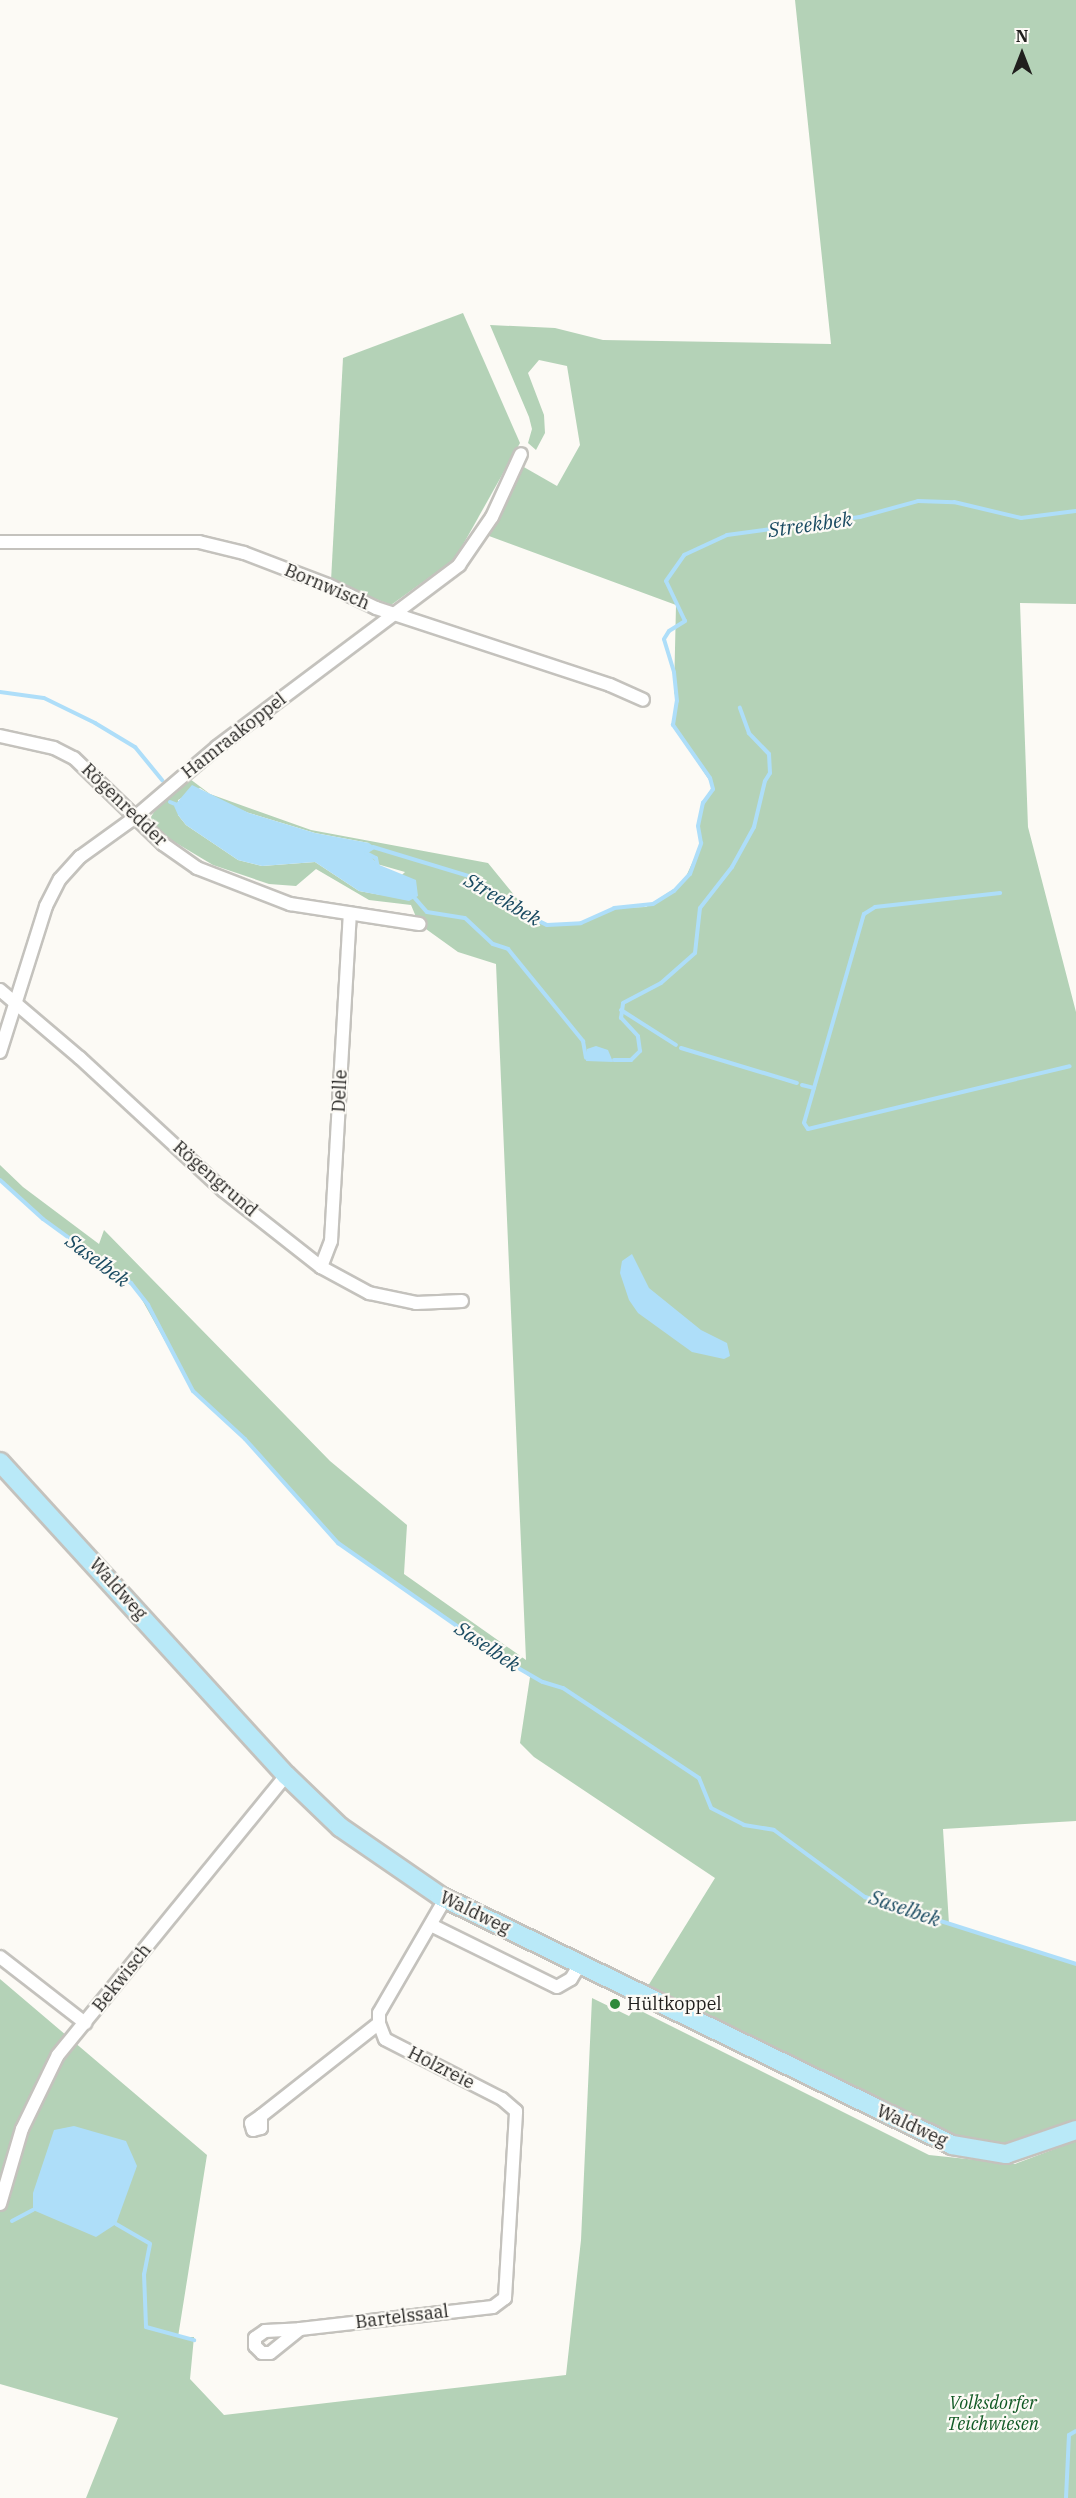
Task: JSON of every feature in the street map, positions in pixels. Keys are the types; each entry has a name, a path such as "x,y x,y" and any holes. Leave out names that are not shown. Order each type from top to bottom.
{"main road":[{"name":"Waldweg","path":"0,1462 286,1775 340,1827 386,1862 445,1899 952,2145 1006,2154 1076,2130"}],"street":[{"name":"Hamraakoppel","path":"0,1053 18,1005 46,906 60,879 80,857 134,819 217,747 395,615 465,557 492,517 521,454"},
{"name":"Bornwisch","path":"0,542 199,542 244,553 395,615 610,685 643,700"},
{"name":"Rögenredder","path":"0,736 54,748 74,758 134,819 197,868 290,904 418,924"},
{"name":"Delle","path":"321,1267 331,1241 350,914"},
{"name":"Rögengrund","path":"0,990 223,1190 321,1267 369,1293 416,1303 462,1301"},
{"name":"Bekwisch","path":"0,2204 22,2129 58,2055 286,1775"},
{"path":"261,2116 379,2023 380,2013 445,1899"},
{"path":"431,1925 557,1987 571,1979 579,1964"},
{"path":"0,1957 85,2023"},
{"name":"Holzreie","path":"379,2023 384,2039 512,2106 517,2120 507,2292 502,2303"},
{"name":"Bartelssaal","path":"300,2329 502,2303"}],"green space":[{"path":"795,0 1076,0 1076,604 1020,603 1028,827 1076,1012 1076,1821 943,1829 949,1924 1076,1964 1076,2130 988,2154 643,1994 715,1878 534,1757 520,1743 530,1677 332,1538 245,1439 193,1391 136,1289 43,1219 0,1180 0,1165 23,1187 99,1244 104,1230 330,1461 407,1525 404,1574 526,1660 496,964 458,952 419,924 411,905 369,900 316,869 296,886 269,884 213,865 156,831 151,817 160,802 190,779 210,794 311,830 488,863 528,912 526,916 551,925 586,922 614,908 646,907 683,883 700,846 699,820 704,800 713,786 673,725 677,701 674,692 676,605 489,536 522,466 557,486 580,445 567,366 539,360 528,373 544,415 545,433 536,450 528,443 532,429 529,417 490,325 555,328 603,340 831,344","holes":["200,788 225,804 315,833 369,843 367,853 377,864 405,872 381,895 359,891 315,862 262,866 238,860 186,825 178,815 178,800"]},
{"path":"463,313 520,443 455,559 391,605 331,581 343,358"},
{"name":"Volksdorfer Teichwiesen","path":"0,1979 207,2155 178,2337 194,2337 190,2379 224,2415 566,2375 581,2240 592,1998 629,2016 635,2008 929,2155 1015,2164 1076,2141 1076,2498 86,2498 118,2418 0,2384"}],"water":[{"path":"192,785 249,813 315,833 369,843 376,848 368,853 377,864 416,880 418,896 409,901 359,891 315,862 262,866 238,860 186,825 178,815 174,806"},
{"path":"596,1046 608,1050 613,1062 586,1061 587,1049"},
{"path":"632,1254 649,1288 701,1330 727,1343 730,1356 724,1359 692,1352 638,1313 629,1300 620,1273 622,1261"},
{"path":"74,2126 126,2141 137,2166 116,2224 96,2237 33,2210 33,2193 54,2130"}],"waterway":[{"name":"Streekbek","path":"373,847 472,877 508,906 547,925 581,923 614,908 653,904 674,891 690,874 701,843 698,826 703,803 713,789 710,778 673,725 677,701 674,672 664,639 669,631 685,621 666,581 684,555 727,535 860,517 918,501 954,502 1021,518 1076,511"},
{"name":"Streekbek","path":"0,692 44,698 95,723 135,747 162,780"},
{"path":"614,1060 631,1060 640,1051 638,1036 621,1018 623,1003 661,983 695,953 700,908 732,867 754,827 765,781 770,773 769,754 749,733 740,708"},
{"name":"Streekbek","path":"170,802 180,806"},
{"path":"366,853 376,858 378,868"},
{"path":"802,1085 814,1088 864,914 875,907 1000,893"},
{"path":"413,896 427,912 465,918 493,944 508,949 583,1041 586,1058"},
{"path":"621,1010 676,1045"},
{"path":"681,1048 797,1083"},
{"path":"814,1088 804,1123 808,1129 1070,1066"},
{"name":"Saselbek","path":"0,1180 43,1219 131,1283 148,1305 193,1391 245,1439 338,1543 513,1665 543,1682 563,1688 699,1778 711,1808 744,1825 774,1830 865,1897 1076,1964"},
{"path":"12,2221 33,2210"},
{"path":"116,2224 150,2244 144,2274 146,2327 194,2340"},
{"path":"1066,2498 1069,2435 1076,2431"}],"place":[{"name":"Hültkoppel","path":"615,2004"}]}
